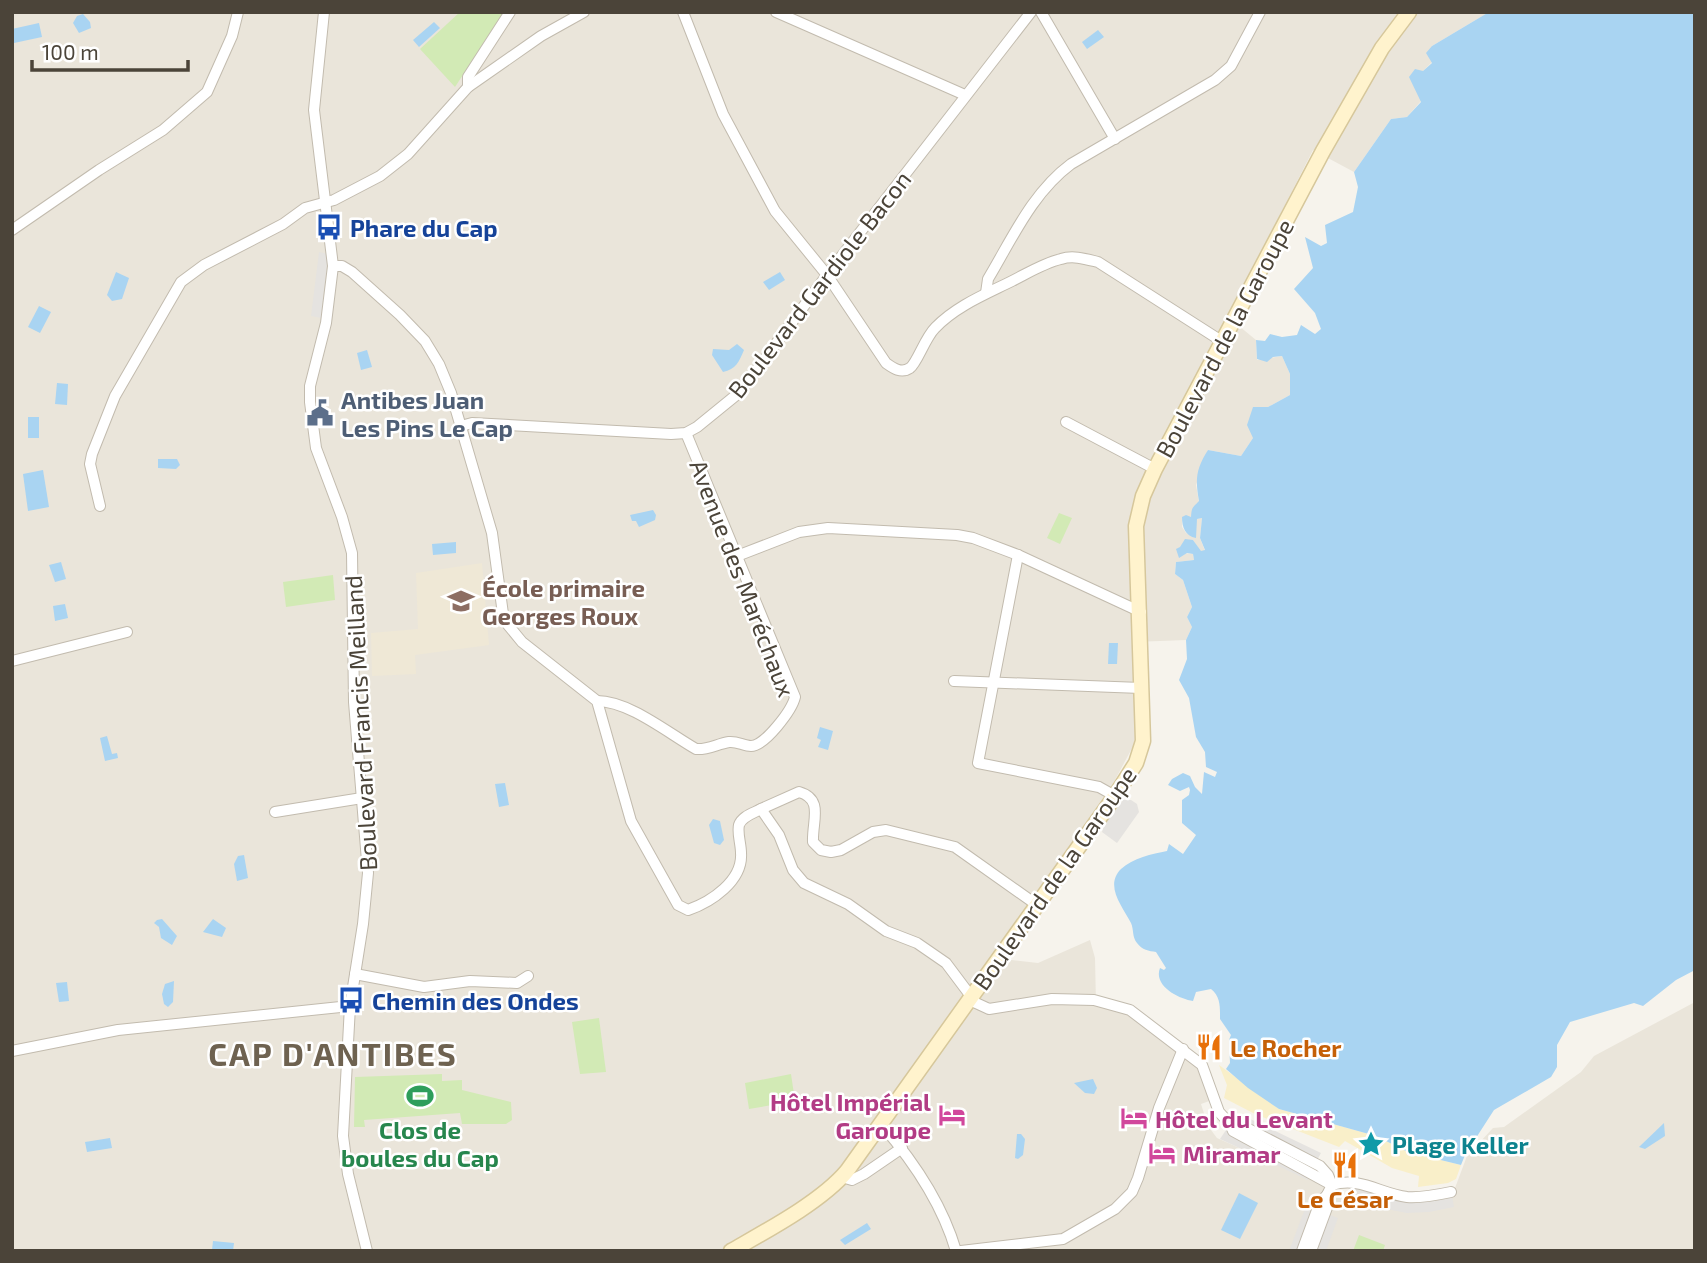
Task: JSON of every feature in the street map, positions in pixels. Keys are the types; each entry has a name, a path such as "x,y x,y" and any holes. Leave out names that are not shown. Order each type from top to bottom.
{"street":[{"path":"12,230 163,130 207,92 232,36 239,12"},
{"name":"Boulevard Francis Meilland","path":"324,12 314,110 333,266 326,323 310,386 310,402 316,449 346,528 352,553 354,702 368,873 350,1006 343,1117 350,1185 367,1251"},
{"path":"468,88 467,77 510,12"},
{"path":"100,506 90,464 92,454 115,396 181,282 204,265 283,224 305,208 334,200 380,176 408,154 468,88 541,36 584,12"},
{"path":"683,12 723,114 775,211 827,275 886,363 896,370 906,371 913,366 921,347 947,317 986,293 1063,258 1079,257 1098,262 1223,342"},
{"path":"776,12 965,95"},
{"name":"Boulevard Gardiole Bacon","path":"685,433 697,427 740,393 827,275 1031,12"},
{"path":"1041,12 1115,139"},
{"path":"986,293 988,279 1039,194 1056,175 1215,80 1231,66 1260,12"},
{"name":"Boulevard de la Garoupe","path":"731,1251 797,1210 842,1177 882,1125 1136,763 1143,741 1136,526 1143,496 1323,151 1382,48 1409,12"},
{"path":"333,266 342,266 352,272 425,341 439,364 451,393 492,533 500,599 508,625 522,642 597,701 631,821 678,905 688,910 700,905 732,881 742,856 738,827 743,818 799,792 809,795 814,802 813,842 821,850 841,850 873,832 886,830 943,844 969,855 1037,905"},
{"path":"1066,422 1155,469"},
{"path":"461,426 472,423 685,433"},
{"name":"Avenue des Maréchaux","path":"597,701 610,701 696,749 705,750 733,741 751,746 762,743 793,707 795,697 685,433"},
{"path":"737,556 799,532 828,528 957,535 973,538 1018,555 1140,612"},
{"path":"1018,555 978,763 1099,787 1115,796"},
{"path":"12,661 127,632"},
{"path":"954,681 1141,688"},
{"path":"275,812 362,798"},
{"path":"761,809 779,835 793,870 804,883 848,904 886,931 917,943 946,963 976,1003 989,1009 1052,999 1094,1000 1130,1010 1204,1068 1219,1112 1230,1124 1237,1123 1320,1166 1332,1185"},
{"path":"355,974 424,987 470,981 517,983 528,976"},
{"path":"12,1051 118,1030 350,1006"},
{"path":"882,1125 902,1148 939,1205 958,1251 1063,1239 1115,1209 1132,1192 1159,1108 1182,1049"},
{"path":"842,1177 852,1180 902,1148"},
{"path":"1302,1251 1320,1202 1332,1185 1340,1182 1358,1183 1407,1197 1451,1192"},
{"path":"1311,1251 1328,1205 1327,1195"}],"shaded area":[{"path":"12,12 1489,12 1432,46 1432,62 1423,71 1421,101 1407,117 1391,119 1354,172 1313,150 1228,317 1256,340 1257,360 1282,356 1290,374 1290,395 1268,407 1241,456 1208,450 1196,485 1199,502 1191,517 1182,517 1182,527 1186,533 1196,537 1196,519 1202,518 1200,538 1205,551 1201,552 1193,540 1183,553 1193,554 1194,560 1176,562 1175,574 1183,580 1192,607 1187,617 1192,627 1186,640 1134,642 1138,737 1101,806 994,958 1038,963 1090,940 1095,958 1096,1004 1129,1014 1192,1058 1206,1078 1212,1100 1201,1104 1208,1126 1217,1138 1349,1197 1386,1209 1452,1196 1467,1156 1493,1128 1504,1127 1581,1072 1594,1056 1695,1002 1695,1251 12,1251"},
{"path":"319,252 328,254 321,318 311,316"},
{"path":"482,563 489,645 415,655 416,674 372,676 371,633 418,629 416,573"},
{"path":"1122,800 1131,800 1137,804 1139,812 1117,843 1102,832 1105,823"},
{"path":"1242,1115 1321,1153 1316,1162 1237,1123"},
{"path":"1226,1130 1311,1174 1308,1180 1220,1139"},
{"path":"1358,1183 1407,1197 1452,1196 1454,1207 1407,1213 1386,1209 1349,1197"},
{"path":"1306,1206 1338,1218 1326,1251 1289,1251"}],"green space":[{"path":"460,12 504,12 455,87 420,49"},
{"path":"1059,513 1072,518 1060,544 1047,538"},
{"path":"333,575 335,600 286,607 283,582"},
{"path":"599,1018 606,1072 580,1074 572,1022"},
{"name":"Clos de boules du Cap","path":"442,1074 442,1081 462,1080 462,1090 511,1102 512,1120 506,1124 462,1124 460,1113 364,1120 365,1127 354,1127 355,1077"},
{"path":"791,1074 795,1101 749,1109 745,1083"},
{"path":"1359,1235 1385,1245 1383,1251 1353,1251"}],"sand":[{"path":"1219,1065 1279,1109 1376,1136 1408,1152 1461,1165 1456,1179 1448,1183 1418,1187 1419,1176 1392,1168 1345,1141 1339,1147 1255,1114 1224,1098 1227,1085"}],"water":[{"path":"1489,12 1695,12 1695,970 1676,980 1643,1006 1634,1003 1570,1022 1557,1045 1557,1067 1551,1077 1494,1110 1461,1165 1408,1152 1376,1136 1279,1109 1248,1088 1226,1069 1230,1063 1231,1035 1220,1019 1217,996 1211,989 1196,992 1193,1001 1181,998 1164,986 1159,975 1160,968 1166,968 1156,952 1143,949 1135,941 1131,923 1117,896 1114,882 1126,865 1167,851 1169,844 1183,854 1196,835 1182,823 1182,800 1189,795 1190,790 1189,787 1180,791 1168,785 1172,779 1183,773 1190,776 1202,794 1204,772 1215,777 1217,772 1206,767 1205,752 1196,737 1189,698 1179,680 1187,659 1186,640 1192,627 1187,617 1192,607 1183,580 1175,574 1176,562 1194,560 1193,554 1187,553 1179,558 1176,549 1185,539 1193,540 1201,551 1205,550 1200,538 1202,518 1197,519 1196,538 1187,533 1182,521 1182,517 1186,515 1191,517 1192,509 1199,501 1197,480 1201,463 1208,450 1241,456 1253,438 1247,425 1253,407 1268,407 1290,395 1290,374 1282,356 1273,357 1267,362 1257,359 1256,340 1265,341 1270,334 1282,337 1297,335 1301,325 1315,334 1321,329 1315,313 1294,289 1313,268 1305,237 1321,246 1327,243 1325,225 1353,212 1358,187 1354,172 1391,119 1407,117 1421,102 1409,77 1415,69 1423,71 1432,63 1426,53 1432,46"},
{"path":"83,14 90,22 91,28 79,33 73,23 77,16"},
{"path":"434,22 440,28 419,47 413,40"},
{"path":"39,23 42,37 14,43 12,29"},
{"path":"1098,30 1104,37 1087,49 1082,42"},
{"path":"116,272 129,278 122,299 112,301 107,295"},
{"path":"780,272 785,280 769,290 763,282"},
{"path":"39,306 51,312 40,333 28,327"},
{"path":"737,344 744,350 740,358 734,367 723,372 712,355 713,349 729,350"},
{"path":"367,350 372,367 361,370 357,353"},
{"path":"57,383 68,384 67,405 55,404"},
{"path":"28,417 39,417 39,438 28,438"},
{"path":"158,459 177,459 180,465 176,469 158,468"},
{"path":"43,470 49,507 28,511 23,474"},
{"path":"653,510 655,520 639,527 636,521 632,521 630,515"},
{"path":"456,542 456,553 433,555 432,544"},
{"path":"61,562 66,579 55,582 49,565"},
{"path":"65,604 68,618 55,621 53,606"},
{"path":"1109,643 1118,643 1117,664 1108,664"},
{"path":"820,727 833,731 828,750 818,747 821,740 817,738"},
{"path":"107,736 112,754 117,753 118,758 105,761 100,738"},
{"path":"505,783 509,805 499,807 495,784"},
{"path":"713,819 720,821 724,840 720,845 714,843 709,825"},
{"path":"244,855 248,878 237,881 234,864 238,856"},
{"path":"162,919 177,936 172,945 161,938 159,927 154,923"},
{"path":"213,919 226,928 222,937 203,932"},
{"path":"174,981 173,1002 168,1007 164,1004 162,994 165,984"},
{"path":"67,982 69,1001 59,1002 56,983"},
{"path":"1093,1079 1097,1088 1094,1094 1085,1093 1074,1083"},
{"path":"1664,1123 1665,1136 1645,1149 1639,1147"},
{"path":"1017,1134 1021,1134 1025,1139 1023,1155 1018,1159 1015,1158"},
{"path":"110,1138 112,1148 87,1152 85,1142"},
{"path":"1239,1193 1258,1203 1240,1239 1221,1230"},
{"path":"867,1223 871,1229 845,1245 840,1240"},
{"path":"213,1241 234,1243 233,1251 212,1250"}],"place":[{"name":"Phare du Cap","path":"329,227"},
{"name":"Antibes Juan Les Pins Le Cap","path":"320,413"},
{"name":"École primaire Georges Roux","path":"461,601"},
{"name":"Chemin des Ondes","path":"351,1000"},
{"name":"Le Rocher","path":"1209,1047"},
{"name":"Clos de boules du Cap","path":"420,1096"},
{"name":"Hôtel Impérial Garoupe","path":"952,1115"},
{"name":"Hôtel du Levant","path":"1134,1118"},
{"name":"Plage Keller","path":"1371,1144"},
{"name":"Miramar","path":"1162,1153"},
{"name":"Le César","path":"1345,1165"}],"district":[{"name":"CAP D'ANTIBES","path":"333,1053"}]}
